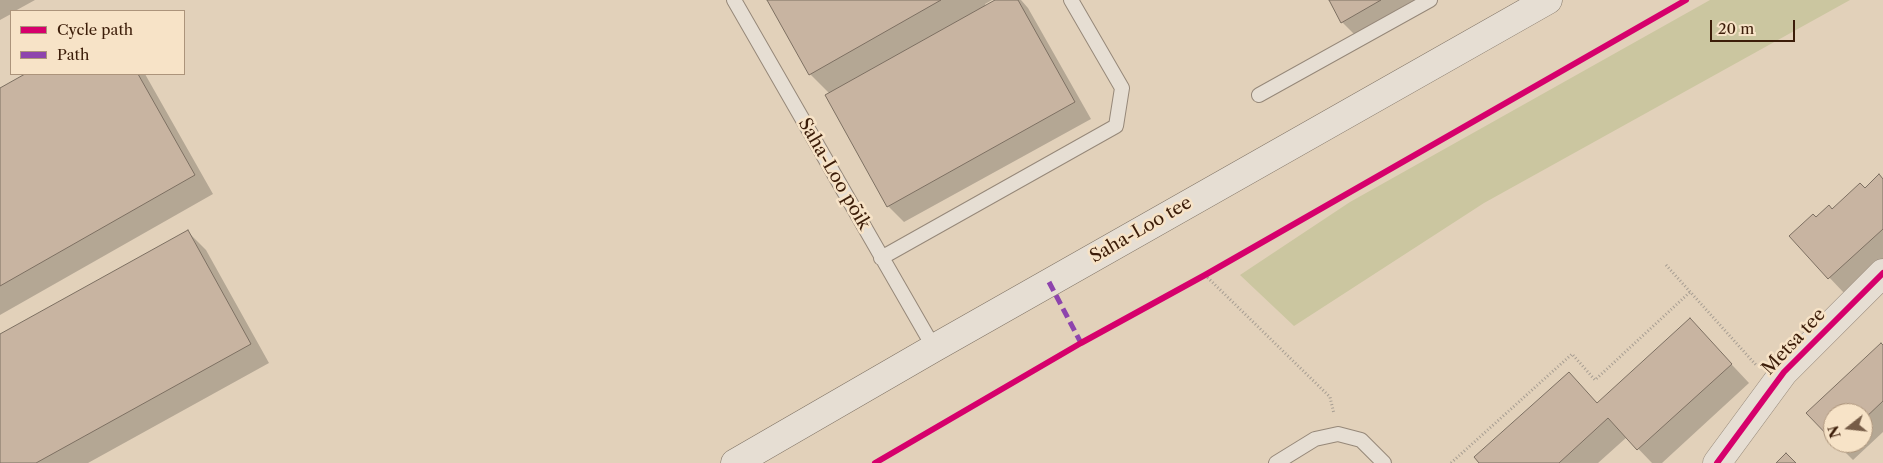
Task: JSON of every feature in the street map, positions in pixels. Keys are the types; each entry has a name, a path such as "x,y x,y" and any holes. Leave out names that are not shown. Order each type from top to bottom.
{"main road":[{"name":"Saha-Loo tee","path":"735,463 1548,0"},
{"name":"Metsa tee","path":"1717,463 1784,372 1883,272"}],"lane":[{"name":"Saha-Loo põik","path":"734,0 934,348"},
{"path":"881,258 1116,126 1122,88 1070,0"},
{"path":"1259,95 1430,0"},
{"path":"1276,463 1315,439 1338,434 1361,440 1384,463"}],"path":[{"path":"1666,265 1760,370"},
{"path":"1197,280 1214,270"},
{"path":"1205,275 1330,397 1338,434"},
{"path":"1451,463 1572,354 1595,380 1690,292"},
{"path":"1455,459 1459,463"}],"shaded area":[{"path":"1710,0 1850,0 1484,203 1294,326 1240,275 1350,202"}],"building":[{"path":"767,0 941,0 809,75"},
{"path":"995,0 1018,0 1075,102 887,207 825,95"},
{"path":"1329,0 1381,0 1341,23"},
{"path":"23,75 139,75 195,175 0,286 0,88"},
{"path":"1879,174 1883,179 1883,229 1828,279 1789,236 1813,214 1816,217 1829,205 1832,209 1860,183 1865,188"},
{"path":"188,230 251,344 36,463 0,463 0,334"},
{"path":"1690,318 1732,364 1637,450 1608,418 1559,463 1479,463 1474,457 1569,372 1597,403"},
{"path":"1881,343 1883,345 1883,401 1873,410 1873,403 1823,403 1823,431 1806,413"},
{"path":"1786,453 1796,463 1776,463"}],"marked path":[{"path":"1049,282 1081,343"}],"cycle path":[{"path":"875,463 1081,343 1205,275 1686,0"},
{"path":"1717,463 1784,372 1883,273"}]}
